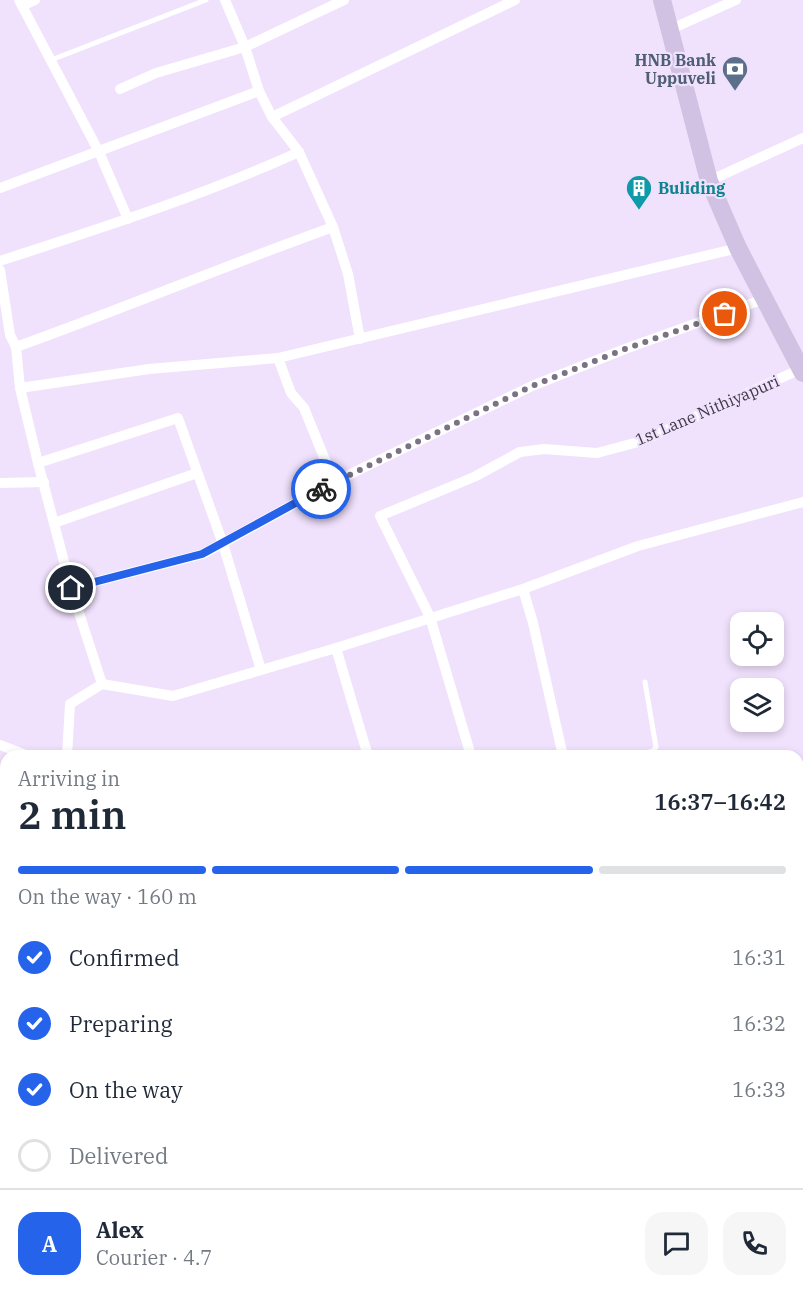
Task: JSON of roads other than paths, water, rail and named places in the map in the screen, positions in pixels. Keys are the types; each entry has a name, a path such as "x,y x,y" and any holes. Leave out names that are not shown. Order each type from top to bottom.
{"main road":[{"path":"662,0 709,181 738,248 802,370"}],"street":[{"path":"35,0 20,3 99,152 129,219"},
{"path":"225,0 245,47 259,91 272,117 299,152 333,227 348,274 360,339"},
{"path":"120,90 156,73 245,47 344,0"},
{"path":"272,117 515,0"},
{"path":"669,30 736,0"},
{"path":"0,188 259,91"},
{"path":"709,181 803,138"},
{"path":"0,261 129,219 238,180 299,152"},
{"path":"16,347 148,299 221,267 333,227"},
{"path":"20,388 149,369 278,358 738,248"},
{"path":"0,270 5,335 16,347 20,388 38,463 71,588 102,684"},
{"path":"71,588 202,554 334,482 532,386 625,349 764,299"},
{"path":"278,358 291,393 304,408 334,482"},
{"name":"1st Lane Nithiyapuri","path":"430,617 380,519 382,515 474,477 520,452 544,449 597,453 642,441 802,370"},
{"path":"38,463 174,417 180,420 223,544 261,670"},
{"path":"54,524 197,473"},
{"path":"0,483 44,483"},
{"path":"67,750 70,704 102,684 173,696 523,589 638,546 803,502"},
{"path":"523,589 562,750"},
{"path":"430,617 469,750"},
{"path":"336,648 366,750"}],"lane":[{"path":"51,60 206,0"},
{"path":"645,682 656,747 653,750"}],"place":[{"name":"HNB Bank Uppuveli","path":"735,92"},
{"name":"Buliding","path":"639,211"}]}
